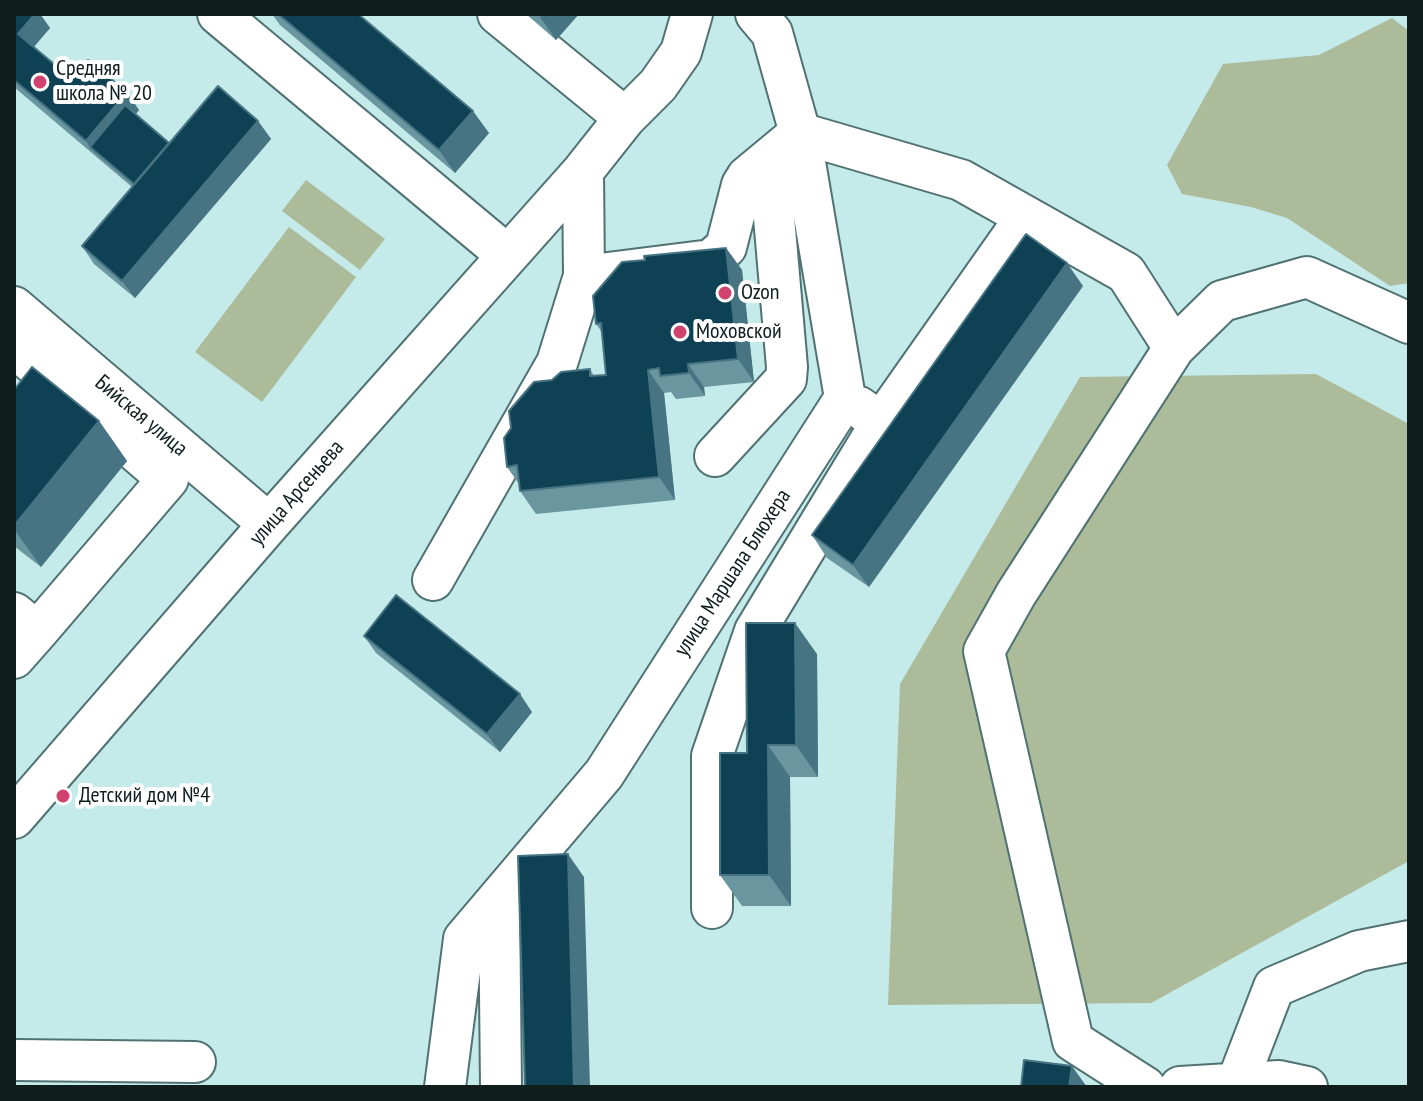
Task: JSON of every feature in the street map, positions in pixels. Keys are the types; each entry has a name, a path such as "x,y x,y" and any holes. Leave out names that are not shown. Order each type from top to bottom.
{"street":[{"path":"218,14 507,255"},
{"path":"498,14 625,118"},
{"name":"улица Арсеньева","path":"22,793 269,524 583,171 625,118 658,85 681,52 692,14"},
{"path":"756,14 772,33 800,133 845,398 881,423"},
{"path":"584,276 711,260 726,247 742,185 747,177 800,133"},
{"path":"800,133 961,180 1126,273 1174,348"},
{"path":"715,456 786,379 769,160"},
{"path":"433,580 557,363 584,276 583,171"},
{"path":"712,908 712,756 755,631 881,423 1026,217"},
{"path":"1145,1087 1073,1041 984,651 1016,594 1174,348 1222,301 1307,277 1409,323"},
{"name":"Бийская улица","path":"14,307 269,524"},
{"path":"14,347 168,479 22,634"},
{"name":"улица Маршала Блюхера","path":"445,1087 464,939 604,774 845,398"},
{"path":"499,898 501,1087"},
{"path":"1237,1083 1274,987 1359,951 1409,941"},
{"path":"14,1060 195,1062"},
{"path":"1180,1087 1279,1081 1307,1087"}],"green space":[{"path":"1392,18 1409,31 1409,283 1390,286 1287,218 1251,207 1182,194 1167,165 1223,64 1319,55"},
{"path":"306,180 385,239 360,270 282,211"},
{"path":"289,227 356,277 262,402 195,352"},
{"path":"1316,374 1409,424 1409,861 1151,1003 888,1005 900,684 1080,377"}],"building":[{"name":"Средняя школа № 20","path":"14,14 35,14 18,34 72,79 88,60 127,92 86,141 14,80"},
{"path":"278,14 358,14 473,111 439,150"},
{"path":"218,86 258,121 122,281 82,246"},
{"path":"125,105 169,143 134,184 90,147"},
{"path":"1026,234 1067,263 853,565 812,535"},
{"path":"726,248 738,359 688,364 689,373 660,376 659,368 648,370 659,477 520,491 517,465 507,467 504,438 511,428 509,411 534,382 552,380 561,372 590,369 590,376 606,375 601,323 596,324 593,296 622,262 645,260 644,256"},
{"path":"32,367 99,421 14,526 14,390"},
{"path":"396,595 520,694 487,734 364,636"},
{"path":"746,623 795,623 796,745 768,745 769,875 720,875 720,753 747,753"},
{"path":"568,854 574,1087 525,1087 518,856"},
{"path":"1024,1060 1072,1066 1069,1087 1021,1087"}],"place":[{"name":"Средняя школа № 20","path":"40,82"},
{"name":"Ozon","path":"725,293"},
{"name":"Моховской","path":"680,332"},
{"name":"Детский дом №4","path":"63,796"}]}
